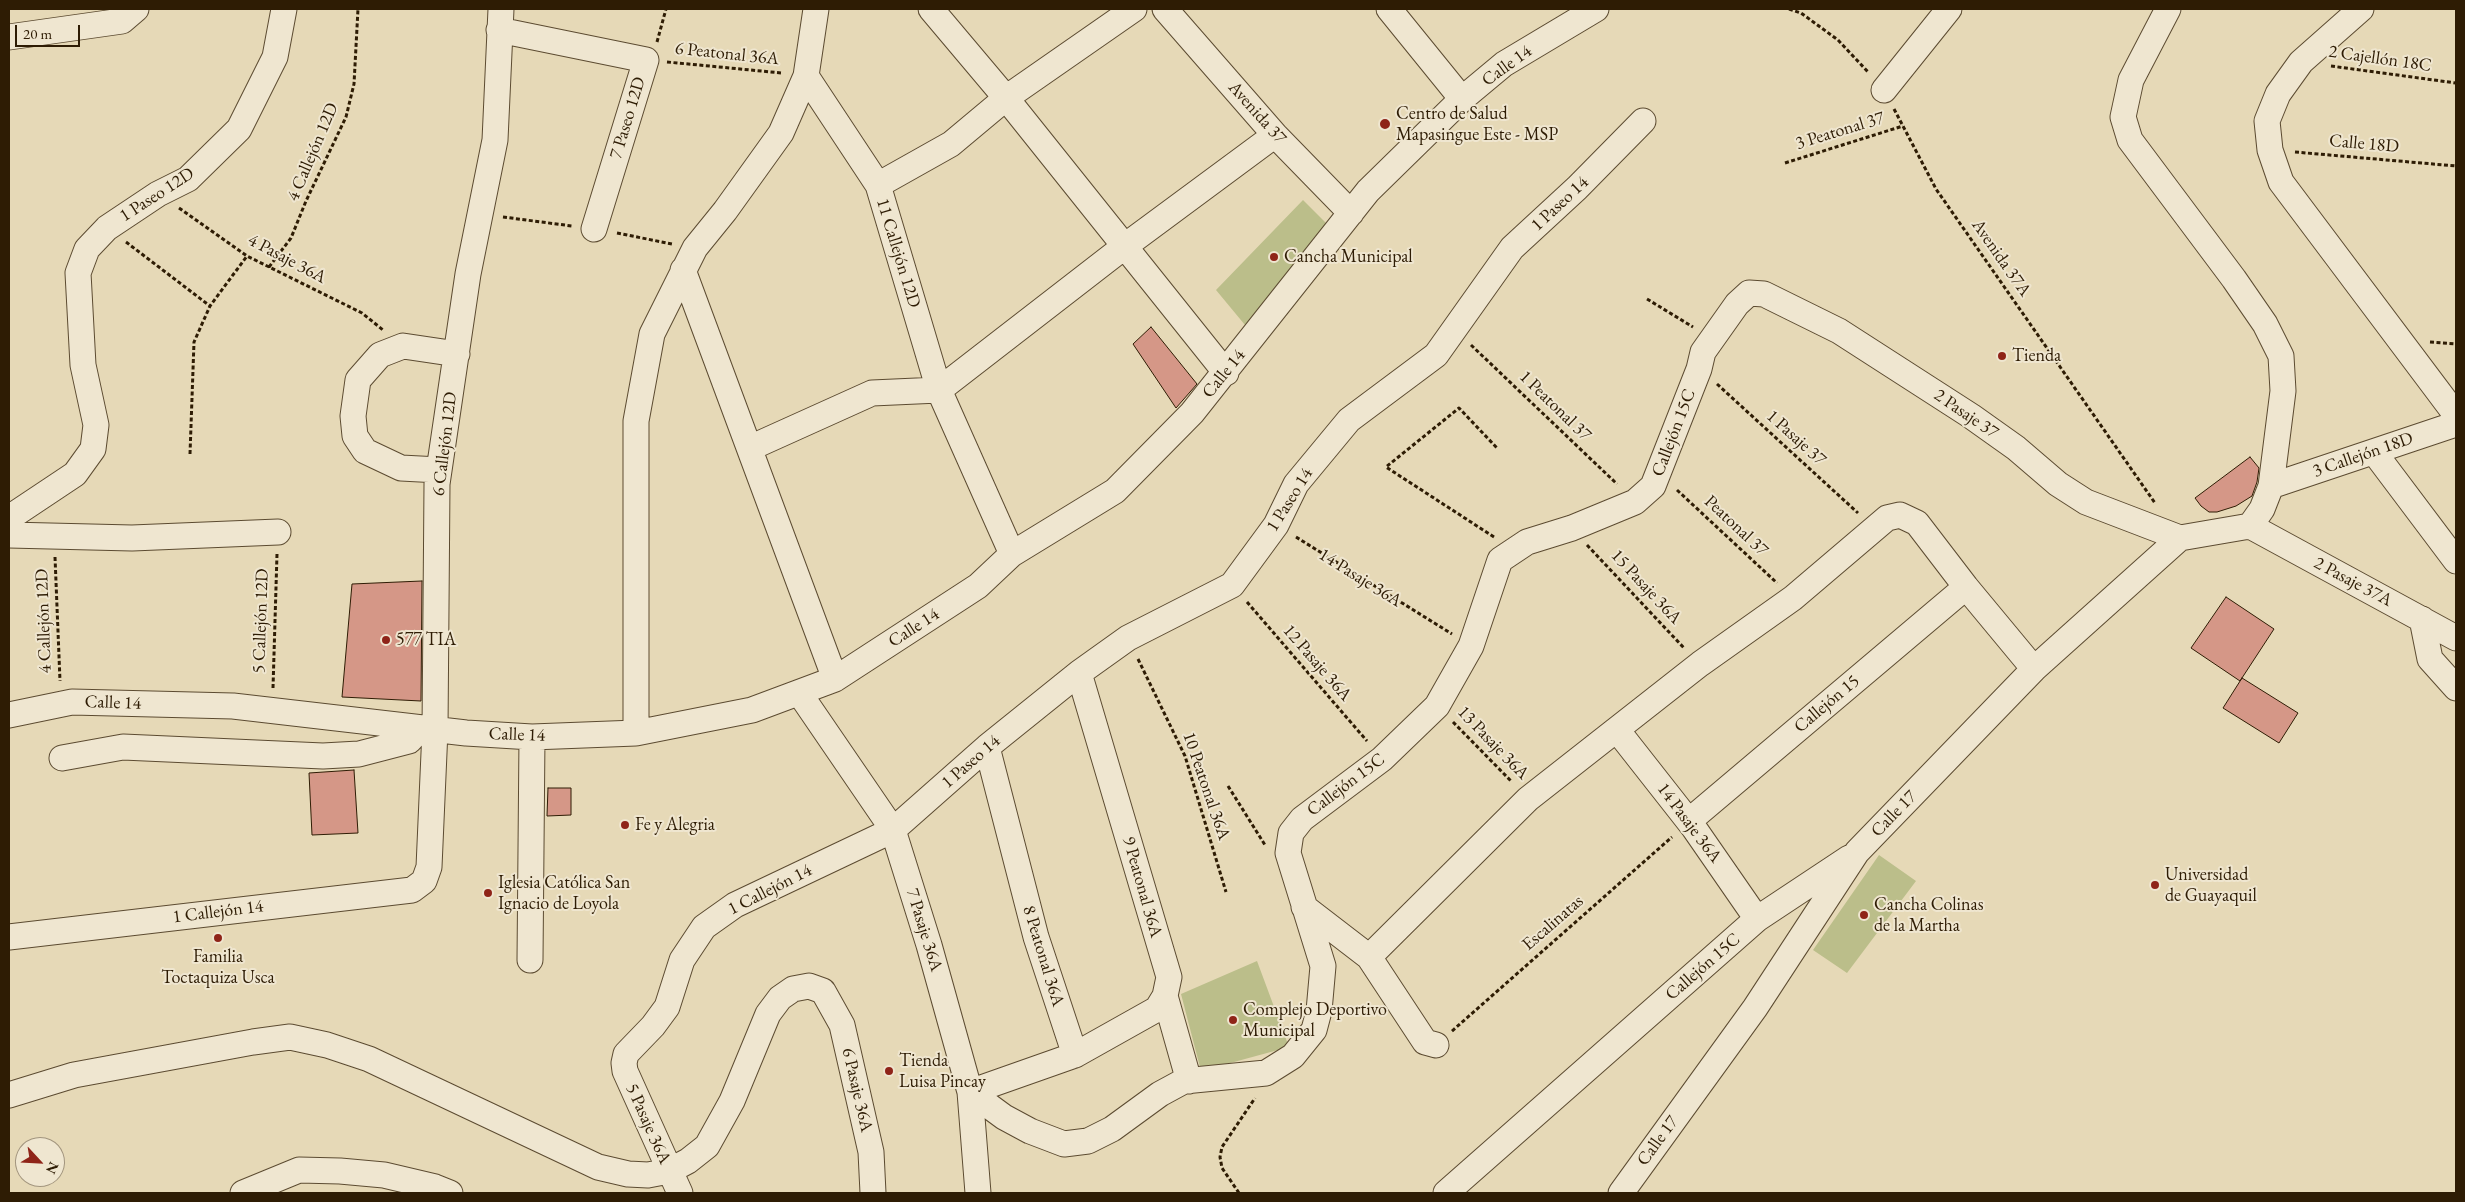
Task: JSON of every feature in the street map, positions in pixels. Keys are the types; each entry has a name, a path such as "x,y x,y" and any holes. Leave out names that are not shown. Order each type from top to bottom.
{"street":[{"path":"9,37 122,21 136,9"},
{"name":"1 Paseo 12D","path":"9,518 76,474 93,449 96,425 83,365 78,273 87,249 108,228 158,194 188,179 239,128 275,58 284,9"},
{"path":"636,733 636,422 652,334 695,248 725,211 780,133 806,76 816,9"},
{"path":"931,9 1006,98 1226,373"},
{"name":"11 Callejón 12D","path":"1012,554 939,390 878,185 951,144 1006,98 1134,9"},
{"name":"Avenida 37","path":"1165,9 1275,134 1351,213"},
{"path":"1389,9 1462,99"},
{"name":"Calle 14","path":"9,715 72,702 233,706 428,729 532,737 636,733 752,710 800,694 835,679 978,586 1012,554 1115,490 1192,413 1226,373 1368,191 1462,99 1504,64 1596,9"},
{"path":"1884,90 1949,9"},
{"path":"2168,9 2131,80 2123,117 2130,140 2265,324 2281,356 2284,391 2271,486 2262,509 2250,526 2180,538"},
{"path":"2361,9 2301,62 2278,94 2267,121 2270,150 2281,182 2456,415"},
{"path":"500,19 646,60"},
{"name":"6 Callejón 12D","path":"424,881 429,867 428,729 437,484 468,274 495,140 500,19"},
{"name":"7 Paseo 12D","path":"594,229 646,60"},
{"path":"806,76 878,185"},
{"name":"1 Paseo 14","path":"893,830 987,747 1079,673 1128,638 1232,585 1276,525 1296,484 1349,420 1436,355 1512,248 1578,188 1643,121"},
{"path":"750,448 872,393 939,390 1125,246 1275,134"},
{"path":"683,270 835,679"},
{"name":"Callejón 15C","path":"970,1092 1004,1117 1030,1131 1064,1144 1088,1141 1112,1129 1160,1094 1189,1081 1266,1074 1286,1061 1304,1045 1314,1030 1319,1011 1323,966 1288,853 1291,833 1302,819 1382,759 1423,722 1437,706 1470,646 1500,560 1528,542 1572,528 1636,502 1653,486 1660,474 1700,369 1703,352 1711,338 1737,304 1749,293"},
{"name":"2 Pasaje 37","path":"1749,293 1764,294 1839,331 1971,416 2016,448 2058,484 2086,502 2180,538"},
{"path":"439,470 401,468 366,451 355,436 353,416 358,380 380,355 403,346 457,354"},
{"name":"3 Callejón 18D","path":"2271,486 2456,424"},
{"path":"2374,452 2456,561"},
{"path":"1368,957 1528,799 1700,664 1793,598 1880,523 1900,516 1917,523 1966,587 2034,668"},
{"name":"2 Pasaje 37A","path":"2250,526 2456,638"},
{"path":"9,535 132,538 278,532"},
{"name":"Calle 17","path":"1621,1193 1755,1008 1857,852 2034,668 2180,538"},
{"name":"Callejón 15","path":"1689,821 1966,587"},
{"path":"2422,619 2430,659 2456,688"},
{"name":"9 Peatonal 36A","path":"1079,673 1169,977 1165,996"},
{"name":"7 Pasaje 36A","path":"800,694 893,830 929,945 970,1092 978,1193"},
{"path":"62,758 123,747 323,756 359,754 409,741 428,729"},
{"name":"14 Pasaje 36A","path":"1617,730 1689,821 1757,919"},
{"path":"530,960 532,737"},
{"name":"8 Peatonal 36A","path":"987,747 1036,937 1075,1055"},
{"name":"1 Callejón 14","path":"626,1054 653,1026 667,1007 682,960 704,927 735,905 893,830"},
{"name":"Callejón 15C","path":"1446,1193 1757,919 1857,852"},
{"name":"1 Callejón 14","path":"9,937 412,890 424,881"},
{"path":"1304,907 1368,957 1425,1042 1436,1045"},
{"name":"6 Pasaje 36A","path":"669,1171 688,1161 707,1146 732,1101 768,1014 780,998 793,989 808,986 823,991 842,1025 871,1152 873,1193"},
{"path":"970,1092 1075,1055 1157,1009 1165,996"},
{"path":"1165,996 1189,1081"},
{"path":"9,1095 74,1075 253,1042 290,1038 327,1045 369,1059 598,1167 628,1174 669,1171"},
{"name":"5 Pasaje 36A","path":"626,1054 625,1071 680,1193"},
{"path":"243,1193 299,1170 384,1175 436,1187 450,1193"}],"path":[{"name":"4 Callejón 12D","path":"269,267 291,238 306,201 346,117 354,84 358,9"},
{"name":"7 Paseo 12D","path":"646,60 658,40 666,9"},
{"name":"Avenida 37A","path":"1789,9 1801,13 1838,40 1884,90 1936,189 2157,506"},
{"name":"6 Peatonal 36A","path":"646,60 806,76"},
{"name":"2 Cajellón 18C","path":"2301,62 2456,83"},
{"name":"3 Peatonal 37","path":"1785,163 1903,126"},
{"name":"Calle 18D","path":"2270,150 2456,166"},
{"name":"4 Pasaje 36A","path":"158,194 247,256 362,313 403,346"},
{"path":"108,228 210,306"},
{"path":"190,454 194,342 210,306 247,256"},
{"path":"1647,299 1711,338"},
{"name":"1 Peatonal 37","path":"1455,329 1636,502"},
{"name":"1 Pasaje 37","path":"1700,369 1880,523"},
{"path":"1497,448 1459,408 1386,467 1513,550"},
{"name":"Peatonal 37","path":"1660,474 1793,598"},
{"name":"14 Pasaje 36A","path":"1276,525 1470,646"},
{"name":"15 Pasaje 36A","path":"1572,528 1700,664"},
{"name":"5 Callejón 12D","path":"272,711 278,532"},
{"name":"4 Callejón 12D","path":"55,537 60,704"},
{"name":"12 Pasaje 36A","path":"1232,585 1382,759"},
{"name":"10 Peatonal 36A","path":"1128,638 1185,756 1226,892"},
{"name":"13 Pasaje 36A","path":"1437,706 1528,799"},
{"name":"Escalinatas","path":"1436,1045 1689,821"},
{"path":"1240,1193 1222,1168 1220,1157 1222,1147 1252,1104 1266,1074"}],"green space":[{"name":"Cancha Municipal","path":"1303,200 1328,225 1245,325 1216,290"},
{"name":"Cancha Colinas de la Martha","path":"1879,855 1916,881 1847,973 1813,950"},
{"name":"Complejo Deportivo Municipal","path":"1257,961 1289,1047 1201,1071 1181,994"}],"building":[{"path":"1151,327 1197,384 1176,408 1133,344"},
{"path":"2250,457 2259,468 2252,496 2236,506 2217,512 2209,512 2201,506 2195,498"},
{"name":"577 TIA","path":"422,581 421,701 342,697 352,584"},
{"path":"2226,597 2274,629 2240,681 2191,648"},
{"path":"2242,678 2298,713 2279,743 2223,708"},
{"path":"354,770 358,833 312,835 309,773"},
{"path":"548,788 571,788 571,815 547,816"}],"place":[{"name":"Centro de Salud Mapasingue Este - MSP","path":"1385,124"},
{"name":"Cancha Municipal","path":"1274,257"},
{"name":"Tienda","path":"2002,356"},
{"name":"577 TIA","path":"386,640"},
{"name":"Fe y Alegria","path":"625,825"},
{"name":"Universidad de Guayaquil","path":"2155,885"},
{"name":"Iglesia Católica San Ignacio de Loyola","path":"488,893"},
{"name":"Cancha Colinas de la Martha","path":"1864,915"},
{"name":"Familia Toctaquiza Usca","path":"218,938"},
{"name":"Complejo Deportivo Municipal","path":"1233,1020"},
{"name":"Tienda Luisa Pincay","path":"889,1071"}]}
